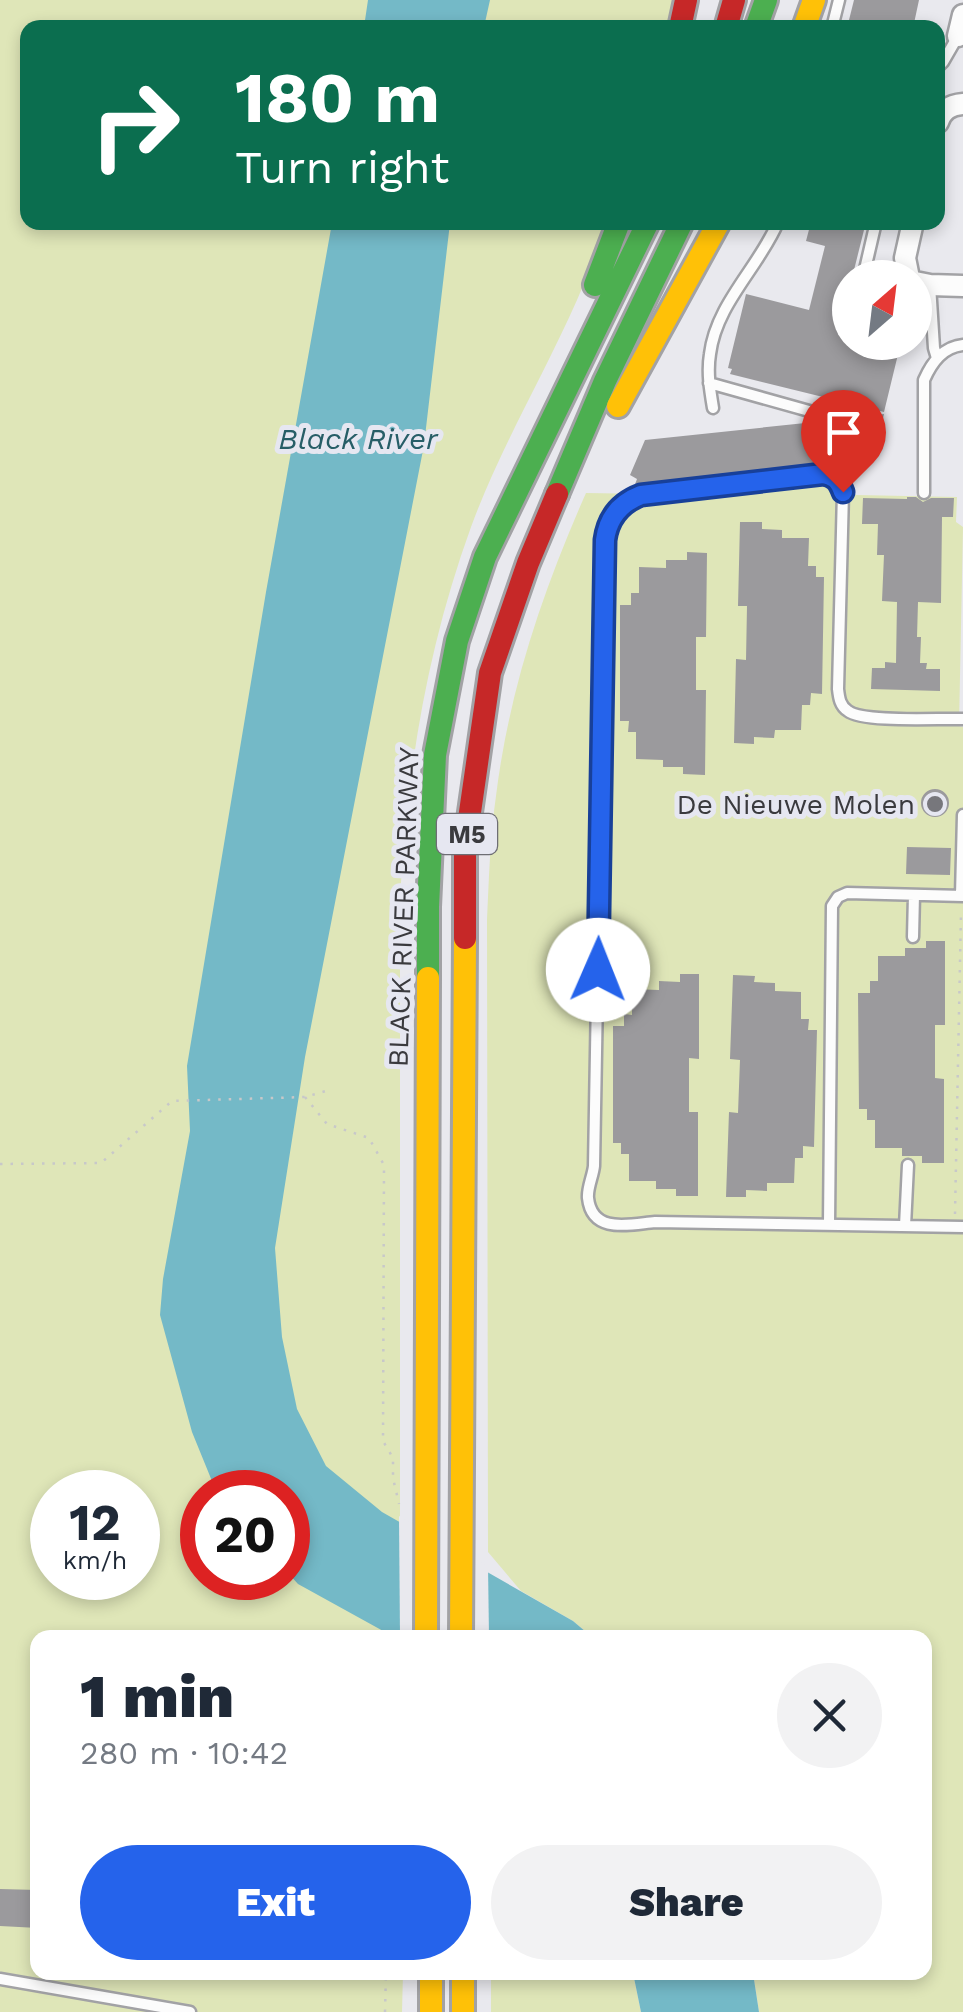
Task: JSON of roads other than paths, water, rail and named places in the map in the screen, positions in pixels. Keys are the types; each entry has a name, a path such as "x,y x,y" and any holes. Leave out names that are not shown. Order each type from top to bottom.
{"highway":[{"path":"484,557 490,510 588,304 615,230"},
{"name":"BLACK RIVER PARKWAY","path":"426,1630 428,907 435,755 458,641 484,557 644,230"},
{"name":"M5","path":"462,1630 465,846 490,673 528,563 568,466 678,230"},
{"path":"568,466 614,413 714,230"},
{"path":"431,1980 431,2012"},
{"path":"463,1980 464,2012"}],"street":[{"path":"906,260 911,230"},
{"path":"932,283 963,286"}],"lane":[{"path":"945,58 960,26"},
{"path":"713,408 710,352 720,320 773,230"},
{"path":"867,260 874,230"},
{"path":"932,340 937,358"},
{"path":"924,493 924,380 937,358 954,346 963,345"},
{"path":"709,383 826,416"},
{"path":"959,1226 655,1222 621,1227 597,1217 589,1204 594,1166 605,540 612,516 641,495 833,476 843,492 838,689 843,707 849,713 872,718 963,719"},
{"path":"829,1224 832,906 838,897 847,894 962,896 963,814"},
{"path":"914,895 914,937"},
{"path":"905,1226 908,1165"},
{"path":"0,1979 190,2012"}],"water":[{"path":"368,0 490,0 486,20 365,20"},
{"name":"Black River","path":"331,230 449,230 424,445 305,1057 275,1248 282,1337 297,1409 326,1466 382,1512 584,1630 381,1630 310,1591 310,1470 207,1470 192,1432 160,1315 190,1131 187,1066"},
{"path":"634,1980 754,1980 759,2012 641,2012"}],"place":[{"name":"De Nieuwe Molen","path":"935,804"}]}
